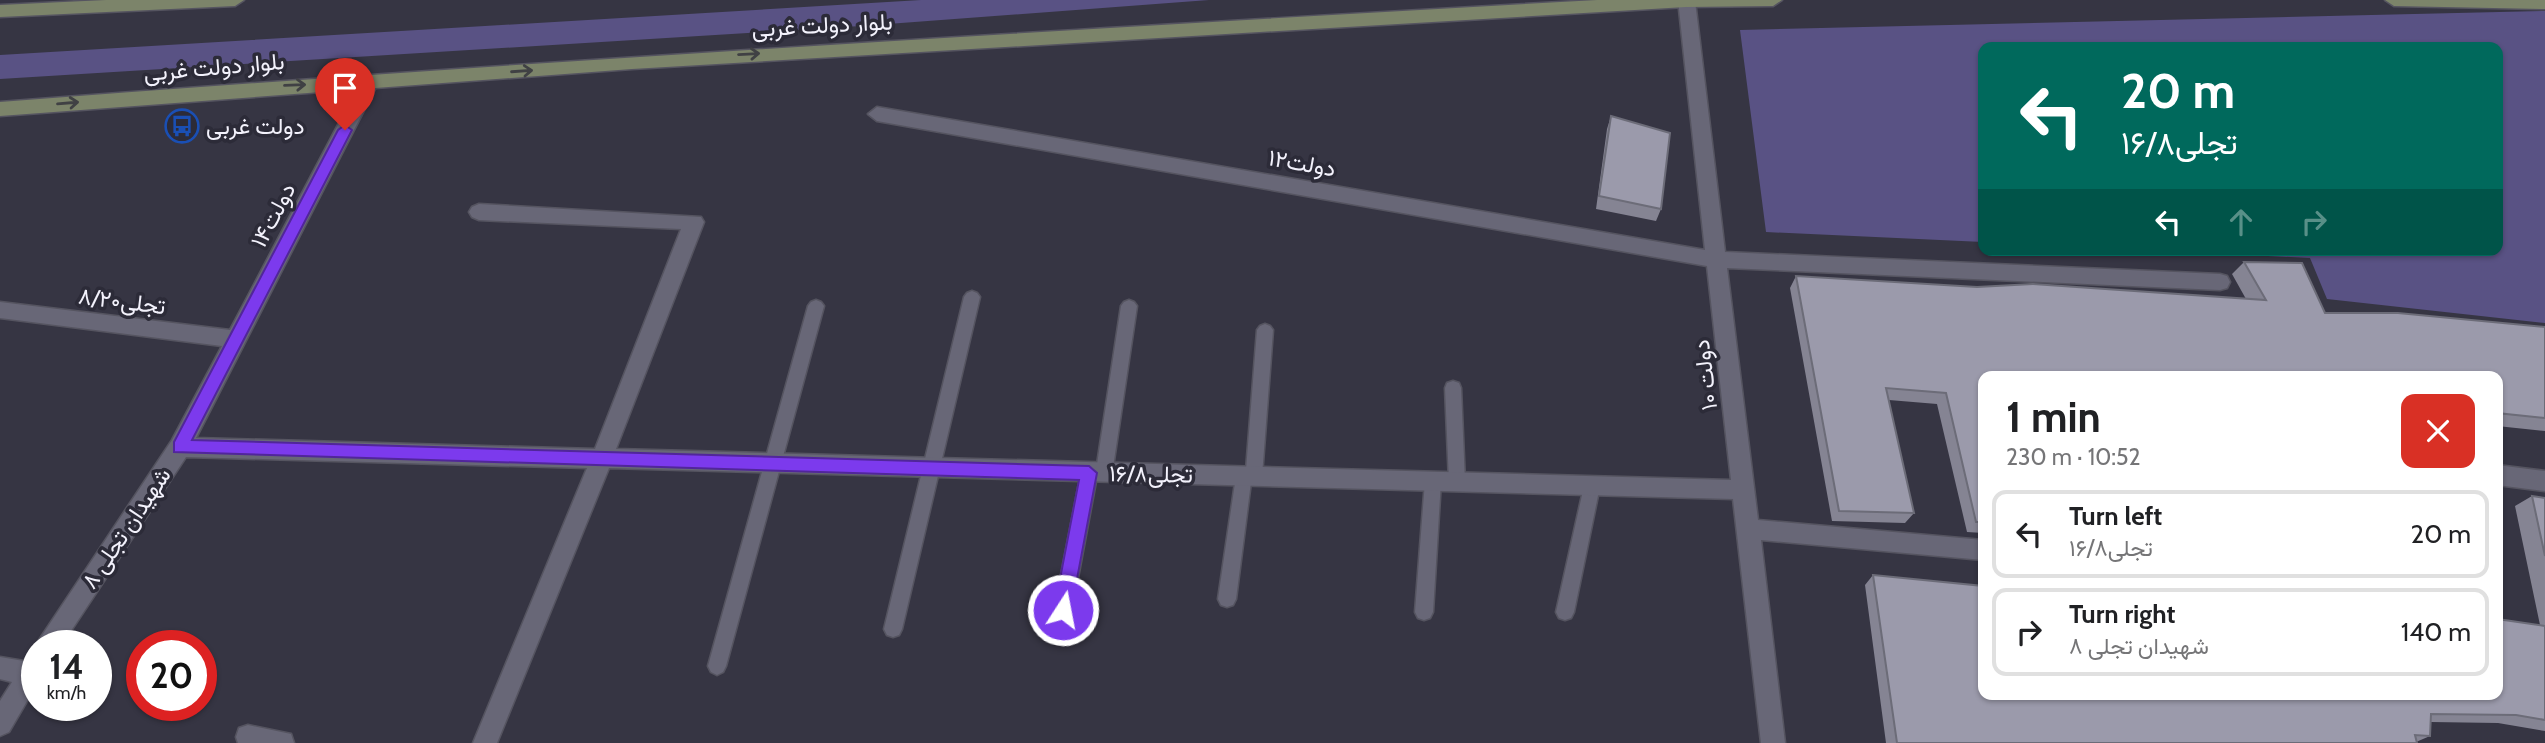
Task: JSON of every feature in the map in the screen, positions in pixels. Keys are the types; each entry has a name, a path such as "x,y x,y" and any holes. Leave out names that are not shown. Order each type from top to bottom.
{"main road":[{"path":"0,12 235,0"},
{"name":"بلوار دولت غربی","path":"0,109 282,85 369,83 744,54 1686,1 1773,0"},
{"path":"2394,0 2545,3"}],"street":[{"name":"۱۰ دولت","path":"1686,1 1773,743"},
{"name":"۱۴دولت","path":"258,296 369,83"},
{"name":"۱۲دولت","path":"877,114 1718,260 2220,282"},
{"path":"480,212 694,222 602,458 485,743"},
{"name":"شهیدان تجلی ۸","path":"58,630 180,447 238,340 258,296"},
{"name":"تجلی۸/۲۰","path":"0,310 238,340"},
{"name":"تجلی۱۶/۸","path":"180,447 1745,490"},
{"path":"2503,476 2545,481"},
{"path":"1749,529 1978,550"},
{"path":"0,668 21,667"},
{"path":"0,724 21,688"},
{"path":"248,737 282,743"}],"lane":[{"path":"893,629 972,297"},
{"path":"717,666 817,306"},
{"path":"1063,610 1096,473 1129,306"},
{"path":"1227,599 1249,476 1265,330"},
{"path":"1453,388 1457,482"},
{"path":"1424,612 1433,481"},
{"path":"1565,612 1592,486"}],"shaded area":[{"path":"921,0 1209,0 861,26 0,79 0,55"},
{"path":"2545,11 2545,323 2327,299 2310,258 2269,256 2503,256 2503,42 1978,42 1978,242 1766,232 1740,30"}],"building":[{"path":"1611,116 1670,133 1661,209 1599,196"},
{"path":"2244,262 2302,263 2325,313 2398,313 2545,327 2545,418 2503,414 2503,371 1978,371 1978,522 1946,393 1886,388 1914,513 1839,511 1796,276 1977,287 2033,284 2266,300"},
{"path":"2532,496 2545,498 2545,556"},
{"path":"1873,575 1978,586 1978,700 2503,700 2503,620 2545,626 2545,720 2516,715 2431,714 2430,736 2415,735 2417,743 1897,743"}],"place":[{"name":"دولت غربی","path":"182,126"}],"route":[{"path":"345,130 180,447 1089,473 1063,610"}]}
